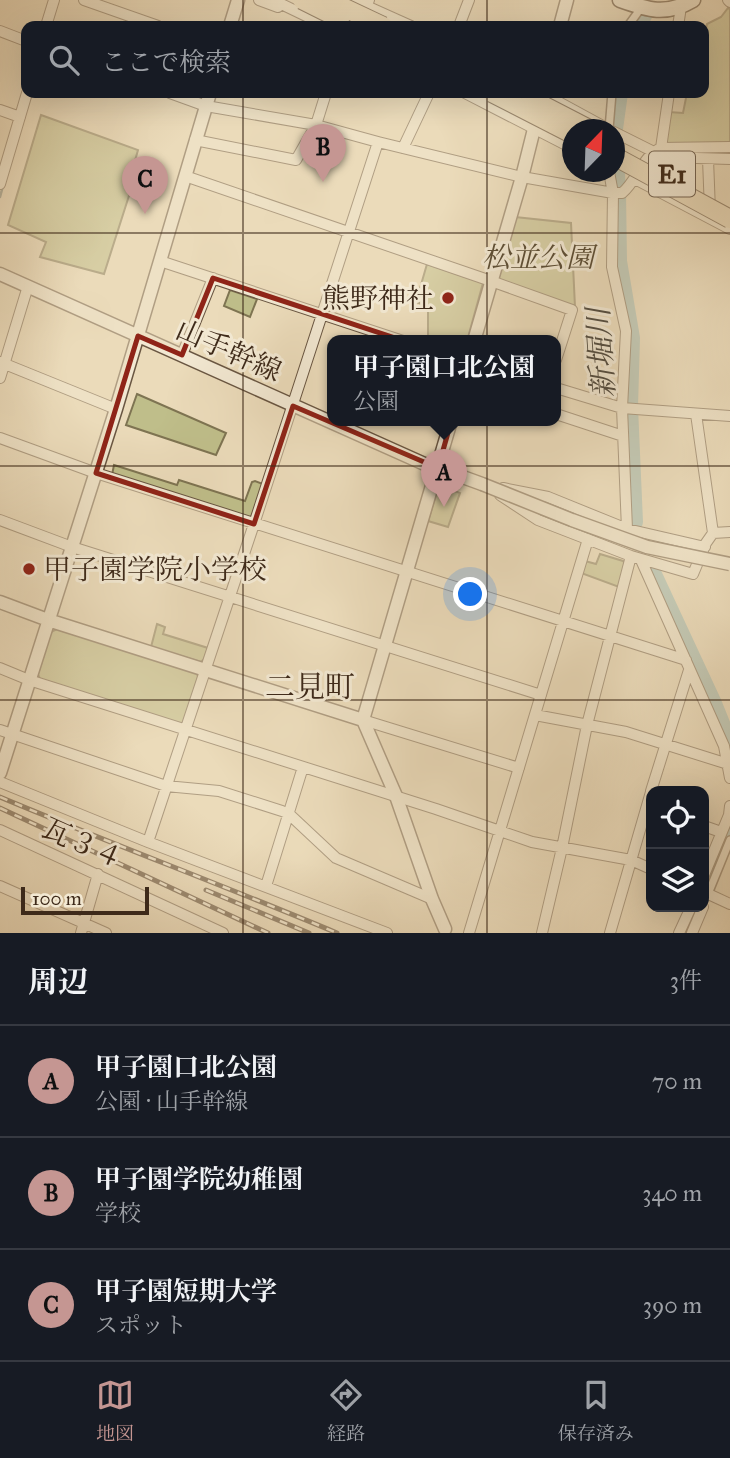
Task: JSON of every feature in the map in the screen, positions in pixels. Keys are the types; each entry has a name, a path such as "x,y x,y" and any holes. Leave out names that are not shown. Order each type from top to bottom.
{"highway":[{"path":"302,0 346,21"},
{"path":"328,0 372,21"},
{"path":"502,98 562,129"},
{"path":"528,98 569,119"},
{"name":"E1","path":"625,149 730,205"},
{"name":"E1","path":"625,162 730,219"}],"main road":[{"path":"620,0 643,4 653,11 671,10 687,3"}],"street":[{"path":"48,21 54,0"},
{"path":"84,0 144,21"},
{"path":"232,21 238,0"},
{"path":"259,0 312,19"},
{"path":"273,0 316,21"},
{"path":"353,0 368,3 402,21"},
{"path":"461,21 469,0"},
{"path":"561,21 567,0"},
{"path":"359,21 368,3"},
{"path":"680,21 687,3"},
{"path":"631,21 643,4"},
{"path":"0,31 21,39"},
{"path":"0,184 26,98"},
{"path":"195,140 296,160 316,125 324,98"},
{"path":"403,148 427,98"},
{"path":"475,98 562,143"},
{"path":"476,335 522,177 542,98"},
{"path":"552,98 590,119"},
{"path":"610,98 610,119"},
{"path":"0,773 6,732 29,680 96,473 208,99 522,177 617,193 629,187 657,150 667,98"},
{"path":"0,110 20,117"},
{"path":"625,136 657,150 664,157 730,159"},
{"path":"148,842 378,142"},
{"path":"657,150 730,148"},
{"path":"708,159 710,218"},
{"path":"185,176 572,310 561,344"},
{"path":"635,179 730,229"},
{"path":"613,182 617,193 612,267 626,331 627,409 623,436 627,528"},
{"path":"160,261 385,335"},
{"name":"山手幹線","path":"0,274 327,421"},
{"path":"182,355 213,278"},
{"path":"0,378 2,363 28,286"},
{"path":"2,363 116,410"},
{"path":"561,389 627,409 730,416"},
{"path":"482,484 538,520 636,558 693,574 713,533 696,414"},
{"path":"561,416 623,436"},
{"name":"山手幹線","path":"338,426 429,466 482,484"},
{"path":"446,932 396,796 363,720 450,426"},
{"path":"0,438 96,473 610,636 687,665"},
{"path":"482,484 548,497 627,528 705,547"},
{"path":"482,484 647,547 730,564"},
{"path":"0,520 72,547 541,695"},
{"path":"713,533 730,532"},
{"path":"469,933 588,539"},
{"path":"542,933 587,724 610,636 636,558"},
{"path":"636,558 724,746 730,778"},
{"path":"0,602 48,621 519,768"},
{"path":"653,786 687,665"},
{"path":"0,668 29,680 532,842 631,860 646,867"},
{"path":"535,715 625,732 728,764"},
{"path":"6,732 166,786 219,791 289,814 337,858 432,899"},
{"path":"266,886 303,767"},
{"path":"0,782 387,933"},
{"path":"709,886 726,836 730,806"},
{"path":"610,933 646,815"},
{"path":"709,828 726,836"},
{"name":"瓦３４","path":"0,830 98,874 210,930 223,933"},
{"path":"709,866 726,836"},
{"path":"82,928 98,874"},
{"path":"0,886 82,928 106,933"},
{"path":"709,899 730,904"},
{"path":"680,933 689,912"},
{"path":"692,933 700,912"}],"highlighted area":[{"path":"213,278 468,362 438,468 293,406 254,524 96,473 138,336 182,355"}],"green space":[{"path":"730,9 730,145 664,146 669,112 683,113 686,98 709,98 709,23"},
{"path":"41,115 138,150 130,178 134,180 104,274 40,257 46,242 8,225"},
{"name":"松並公園","path":"515,217 571,223 575,307 498,279"},
{"name":"熊野神社","path":"427,264 483,283 469,335 428,335 428,306 416,302"},
{"path":"230,290 257,299 250,317 224,306"},
{"path":"137,394 226,433 216,455 126,425"},
{"path":"114,465 177,485 179,480 245,501 252,482 263,484 252,516 248,518 112,475"},
{"path":"444,487 460,493 448,527 428,521 438,488"},
{"path":"600,554 625,563 619,587 581,573 585,561 596,564"},
{"path":"157,624 165,627 163,634 208,648 204,659 201,662 151,647"},
{"path":"57,629 197,673 184,722 180,724 40,679 38,674 51,632"}],"waterway":[{"name":"新堀川","path":"641,21 645,14"},
{"name":"新堀川","path":"616,119 619,98"},
{"name":"新堀川","path":"617,182 619,261 632,338 630,407 635,522"},
{"path":"0,197 3,186"},
{"name":"新堀川","path":"653,572 730,743"},
{"name":"新堀川","path":"709,879 730,829"},
{"name":"新堀川","path":"686,933 695,912"}],"railway":[{"path":"0,797 337,933"},
{"path":"0,808 268,933"},
{"path":"206,890 309,933"}],"place":[{"name":"甲子園学院幼稚園","path":"323,182"},
{"name":"甲子園短期大学","path":"145,214"},
{"name":"熊野神社","path":"448,298"},
{"name":"甲子園口北公園","path":"444,507"},
{"name":"甲子園学院小学校","path":"29,569"}],"district":[{"name":"二見町","path":"310,687"}]}
